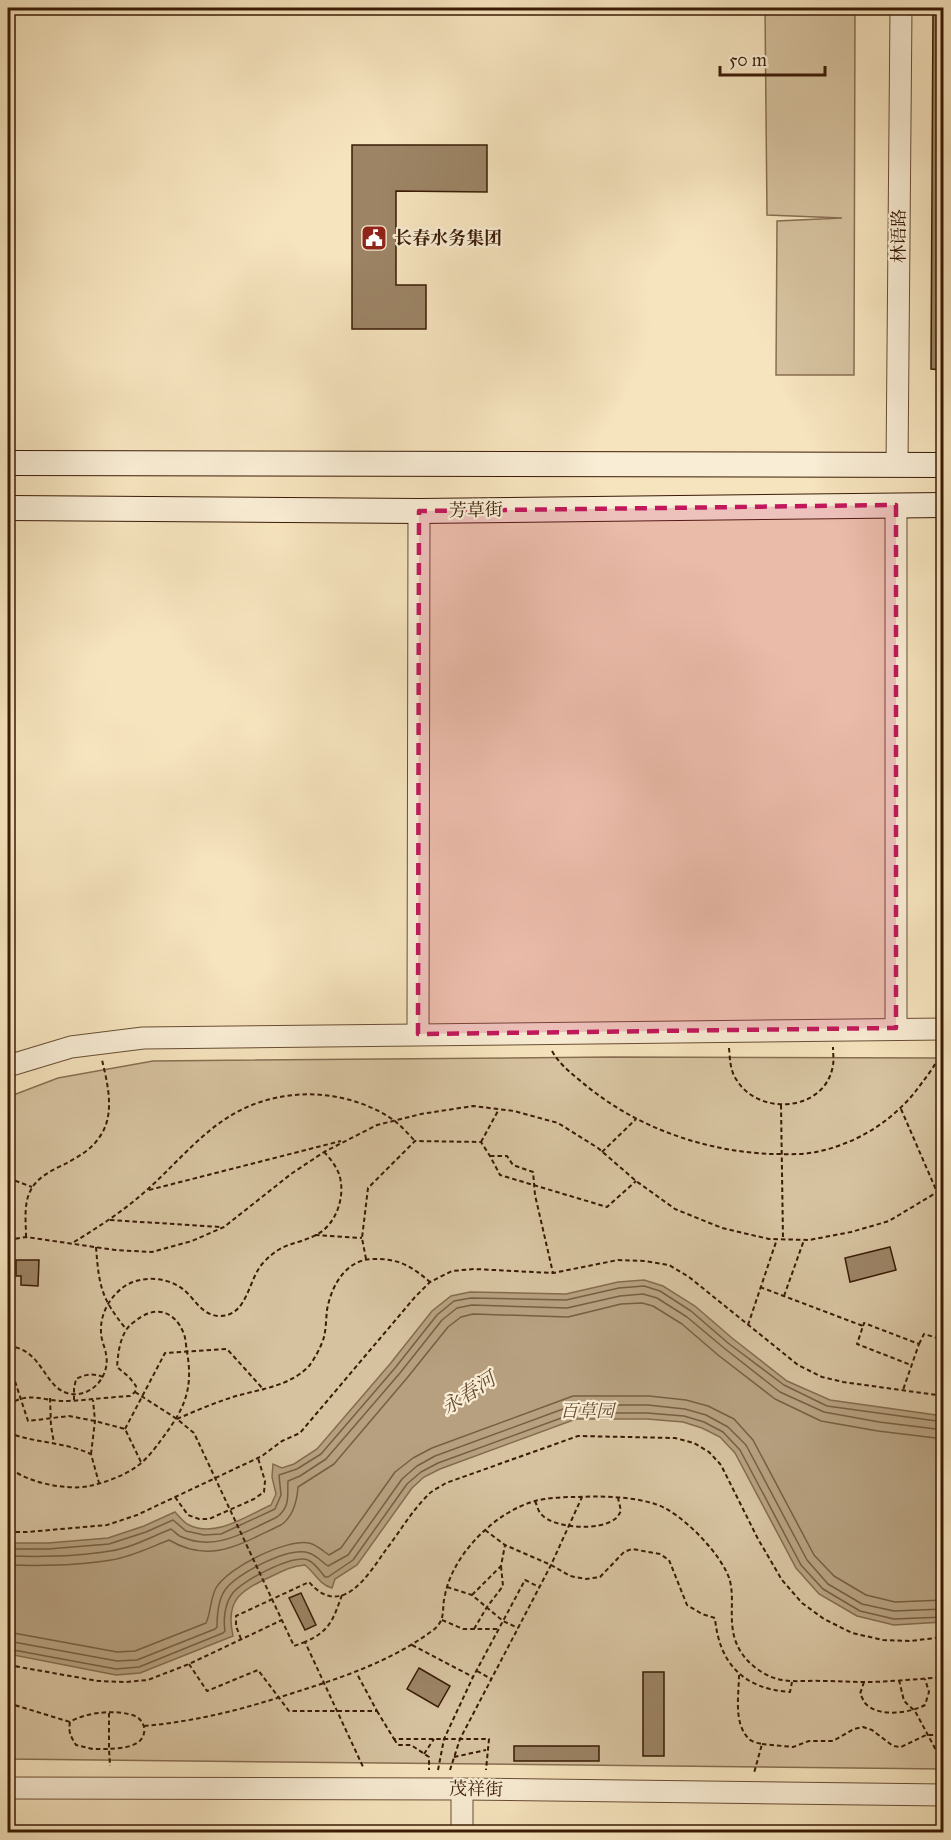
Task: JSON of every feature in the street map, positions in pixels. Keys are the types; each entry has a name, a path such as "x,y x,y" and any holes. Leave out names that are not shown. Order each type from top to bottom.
{"main road":[{"path":"8,463 944,465"},
{"name":"芳草街","path":"8,508 418,511 944,505"}],"street":[{"name":"林语路","path":"897,465 901,8"},
{"path":"896,505 896,1028"},
{"path":"418,511 418,1034"},
{"path":"8,1066 71,1047 143,1038 943,1029"},
{"name":"茂祥街","path":"8,1788 462,1789 944,1795"},
{"path":"462,1789 462,1833"}],"path":[{"path":"729,1030 730,1063 735,1079 745,1091 758,1100 781,1105 800,1103 817,1094 827,1081 833,1066 833,1029"},
{"path":"542,1032 558,1062 601,1098 636,1119 678,1136 722,1149 783,1154 816,1152 846,1143 875,1129 901,1109 923,1082 942,1052 943,1029"},
{"path":"26,1237 26,1204 32,1186 50,1172 84,1153 99,1139 107,1120 110,1098 98,1044"},
{"path":"72,1244 110,1220 147,1190 205,1133 237,1112 272,1098 305,1094 338,1096 365,1104 394,1120 415,1142"},
{"path":"781,1105 783,1239"},
{"path":"8,1240 26,1237 152,1252 192,1241 224,1227 291,1174 347,1139 394,1120 472,1106 514,1111 558,1123 602,1152 636,1181 675,1209 722,1228 769,1239 804,1240 851,1232 889,1221 944,1188"},
{"path":"481,1142 499,1109"},
{"path":"901,1109 937,1192"},
{"path":"602,1152 636,1119"},
{"path":"147,1190 347,1139"},
{"path":"366,1259 362,1238 368,1188 415,1142 481,1142"},
{"path":"481,1142 500,1175 607,1207 636,1181"},
{"path":"8,1346 14,1346 31,1355 41,1364 47,1377 56,1388 66,1393 78,1394 97,1385 103,1377 106,1354 100,1331 102,1316 116,1293 126,1285 140,1280 171,1282 185,1291 196,1305 209,1313 219,1316 231,1314 246,1299 260,1266 271,1255 285,1245 315,1235 328,1226 336,1213 341,1199 342,1186 339,1173 324,1152"},
{"path":"490,1156 507,1156 513,1165 533,1172 553,1273"},
{"path":"8,1178 32,1186"},
{"path":"110,1220 224,1227"},
{"path":"315,1235 362,1238"},
{"path":"748,1325 777,1239"},
{"path":"784,1296 804,1240"},
{"path":"96,1247 98,1273 103,1294 110,1310 126,1329"},
{"path":"177,1419 210,1405 285,1382 309,1365 324,1339 328,1307 337,1280 350,1266 366,1259 386,1258 404,1263 430,1282"},
{"path":"8,1532 107,1525 136,1515 258,1458 282,1441 300,1433 430,1282 452,1271 474,1269 553,1273 618,1260 644,1260 669,1265 689,1277 798,1365 822,1377 944,1396"},
{"path":"760,1287 863,1326"},
{"path":"8,1405 21,1398 33,1396 65,1401 130,1396 135,1392 136,1386 117,1368 120,1344 126,1329 143,1314 154,1311 165,1312 174,1319 184,1334 190,1366 188,1392 177,1419 153,1450 136,1467 87,1487 58,1486 30,1479 8,1465"},
{"path":"911,1365 857,1344 864,1323 920,1344"},
{"path":"903,1390 924,1334 944,1340"},
{"path":"126,1429 165,1353 227,1349 264,1390"},
{"path":"8,1360 28,1421 69,1416 95,1420 126,1429 141,1462"},
{"path":"74,1400 76,1379 84,1375 95,1374 103,1377"},
{"path":"135,1392 194,1433 294,1646 322,1634 342,1595"},
{"path":"50,1398 54,1443"},
{"path":"93,1399 95,1420 91,1454 99,1483"},
{"path":"8,1433 21,1438 76,1447 91,1454"},
{"path":"241,1639 236,1626 236,1616 309,1582 325,1595 336,1596 349,1593 363,1582 428,1494 446,1483 578,1436 675,1438 694,1443 710,1452 721,1466 758,1539 782,1580 816,1614 852,1633 883,1640 910,1641 944,1637"},
{"path":"175,1497 188,1515 199,1519 209,1519 254,1499 264,1492 265,1481 258,1458"},
{"path":"450,1770 460,1739 539,1587 582,1497"},
{"path":"144,1726 186,1722 241,1710 356,1673 397,1654 435,1629 442,1620 445,1594 453,1572 468,1547 485,1530 506,1515 535,1501 582,1497 627,1498 658,1504 703,1538 721,1560 729,1578 733,1599 732,1630 739,1650 751,1665 770,1676 792,1682 864,1682 944,1677"},
{"path":"535,1501 541,1514 548,1520 568,1526 585,1527 615,1519 621,1511 618,1498"},
{"path":"485,1530 506,1545 570,1576 586,1579 600,1577 624,1552 632,1549 660,1554 669,1560 687,1605 702,1614 715,1618 717,1634 725,1656 739,1674 757,1686 776,1691 790,1692 792,1682"},
{"path":"474,1629 503,1586 501,1566 506,1545"},
{"path":"472,1595 501,1566"},
{"path":"438,1770 444,1739 473,1677 525,1580 539,1587"},
{"path":"447,1587 472,1595 503,1621 518,1628"},
{"path":"8,1665 98,1681 148,1680 189,1664 282,1620"},
{"path":"442,1620 463,1629 499,1629"},
{"path":"305,1642 364,1769"},
{"path":"411,1645 473,1677"},
{"path":"189,1664 207,1691 258,1670 289,1711 377,1711"},
{"path":"477,1671 491,1679"},
{"path":"356,1673 398,1745 411,1745 429,1757 429,1770"},
{"path":"739,1674 740,1725 750,1740 762,1744 793,1747 809,1741 833,1741 854,1729 863,1727 872,1730 893,1746 901,1747 926,1735 944,1735"},
{"path":"864,1682 861,1694 866,1704 879,1710 895,1713 915,1711 925,1705 929,1692 925,1678"},
{"path":"899,1680 904,1701 915,1711 944,1766"},
{"path":"8,1703 70,1722"},
{"path":"109,1713 110,1766"},
{"path":"126,1714 137,1717 144,1726 144,1733 139,1742 129,1746 93,1749 76,1745 70,1736 70,1722 79,1716 126,1714"},
{"path":"394,1739 489,1739 486,1770"},
{"path":"424,1754 434,1739"},
{"path":"754,1773 762,1744"},
{"path":"454,1757 488,1750"}],"highlighted area":[{"path":"896,505 896,1028 418,1034 419,511"}],"green space":[{"path":"765,8 855,8 854,375 776,375 777,221 842,218 767,215"},
{"name":"百草园","path":"611,1057 943,1058 943,1769 8,1759 8,1097 58,1078 153,1061"}],"water":[{"name":"永春河","path":"644,1280 663,1286 695,1306 787,1381 830,1400 943,1416 943,1622 894,1625 857,1616 819,1594 796,1568 735,1453 720,1437 683,1422 647,1419 576,1419 424,1477 412,1488 357,1565 335,1579 332,1588 321,1582 305,1565 295,1566 250,1587 237,1598 233,1605 231,1624 233,1636 140,1673 116,1675 8,1654 8,1543 48,1543 108,1538 144,1526 175,1512 187,1524 199,1528 210,1529 241,1520 271,1505 276,1494 272,1477 273,1464 282,1468 294,1464 317,1449 432,1311 451,1296 470,1292 566,1294 618,1282"}],"building":[{"path":"933,8 944,8 944,370 931,369"},
{"name":"长春水务集团","path":"352,145 487,145 487,192 396,191 396,285 426,285 426,329 352,329"},
{"path":"890,1247 896,1270 850,1282 845,1258"},
{"path":"16,1260 39,1260 38,1286 21,1285 21,1276 16,1276"},
{"path":"301,1593 316,1625 305,1630 289,1598"},
{"path":"419,1668 450,1686 438,1707 407,1689"},
{"path":"643,1672 664,1672 664,1756 643,1756"},
{"path":"514,1746 599,1746 599,1761 514,1761"}],"place":[{"name":"长春水务集团","path":"374,238"}]}
